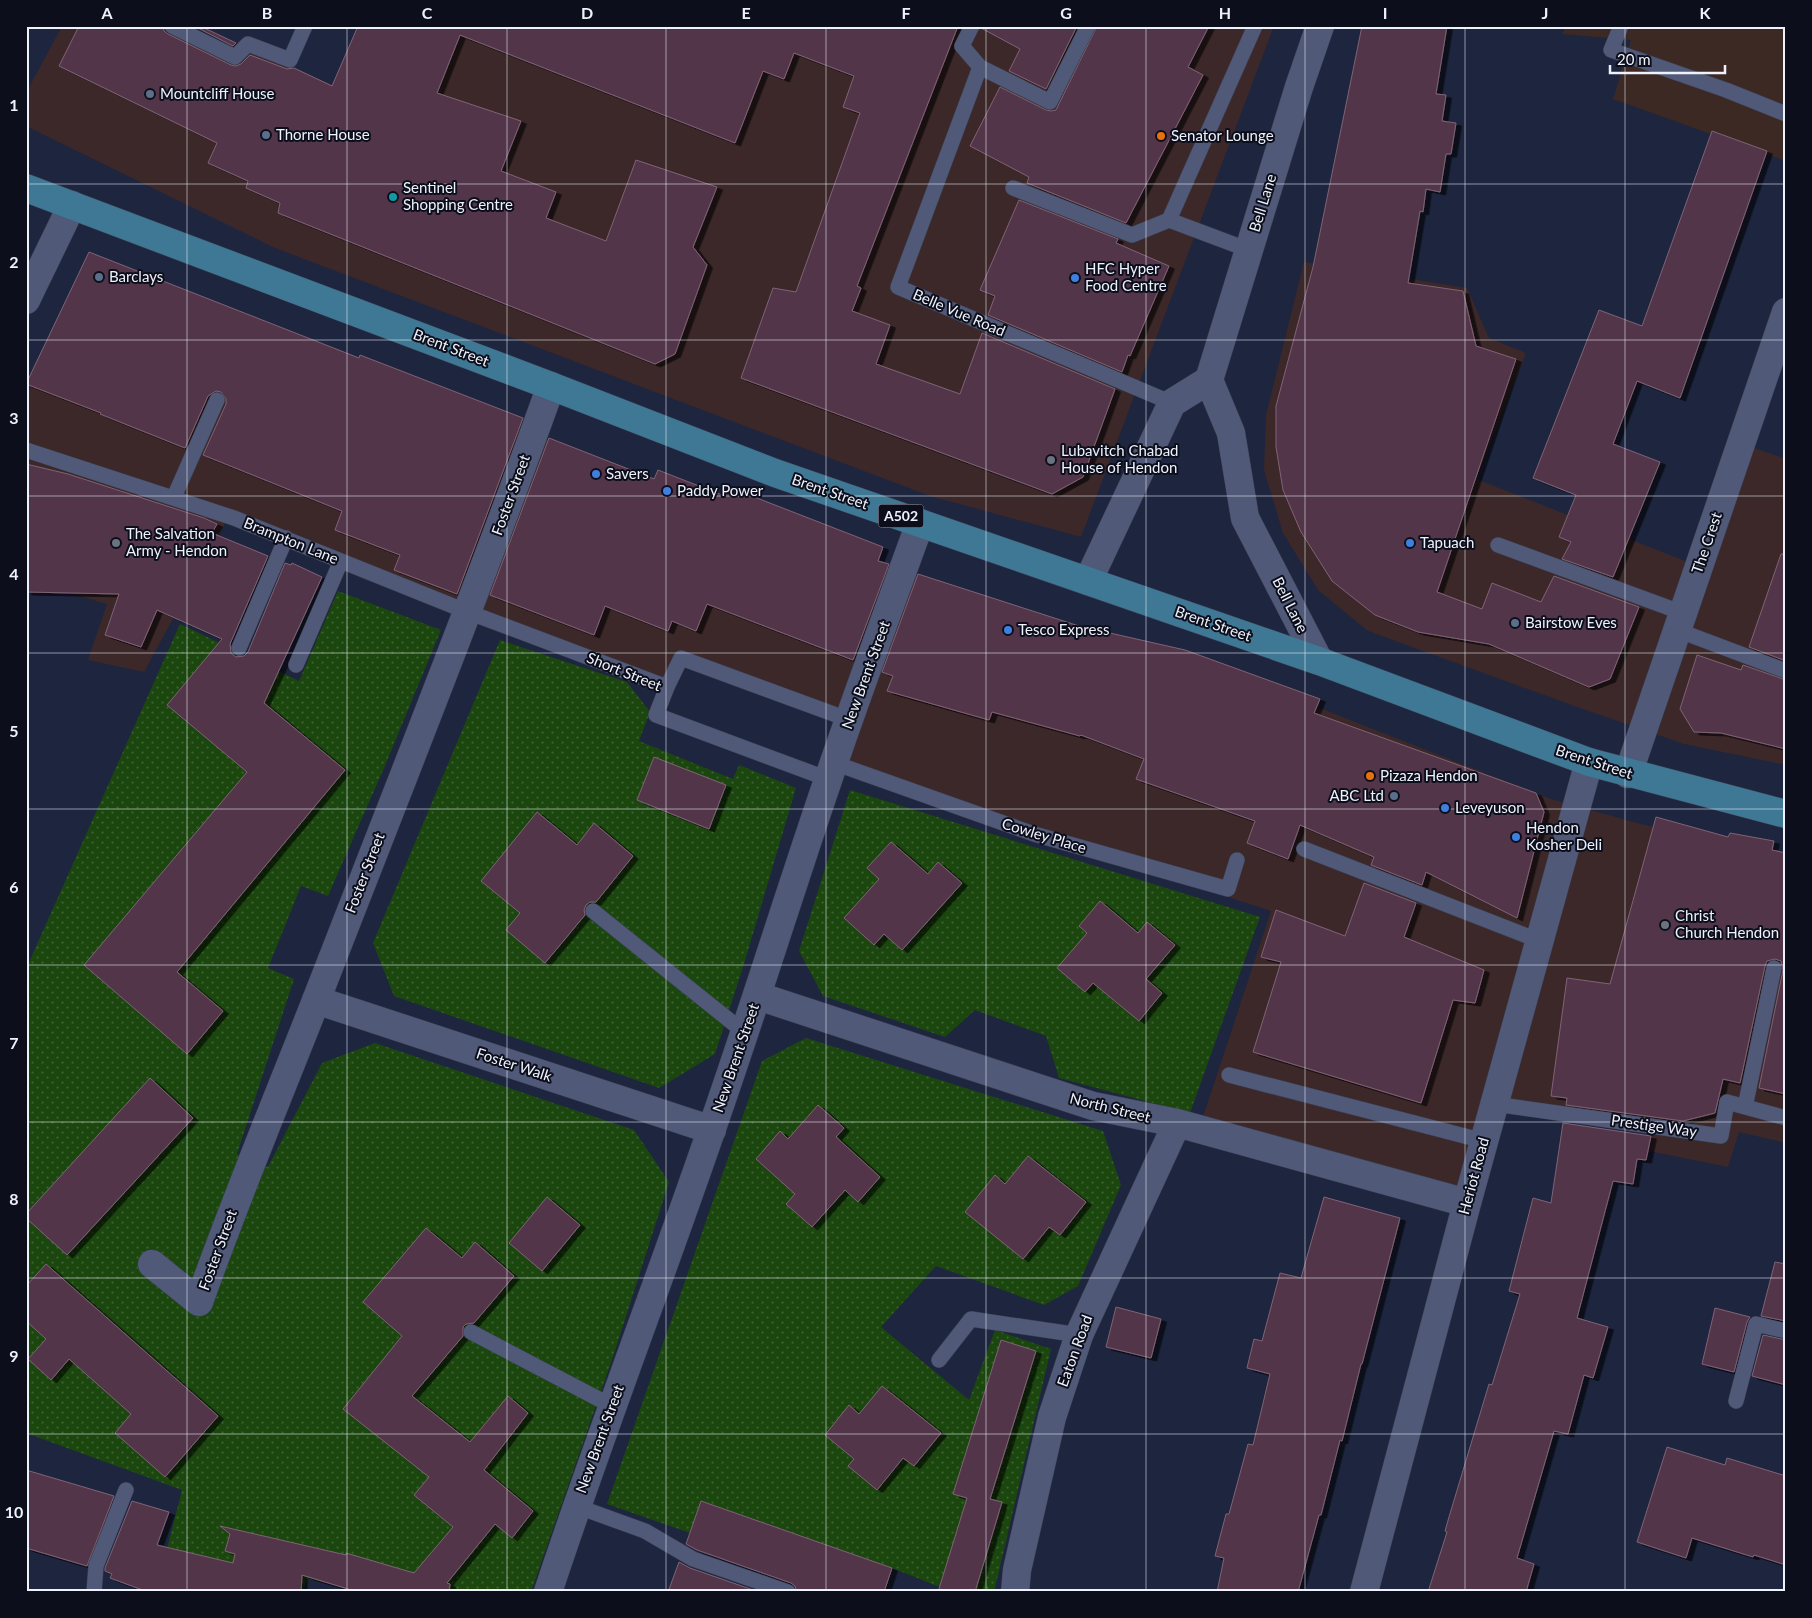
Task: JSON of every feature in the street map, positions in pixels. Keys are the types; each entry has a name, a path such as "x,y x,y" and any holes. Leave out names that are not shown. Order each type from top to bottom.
{"main road":[{"name":"Brent Street","path":"26,188 551,386 775,473 1319,660 1589,762 1628,774 1786,814"}],"street":[{"name":"Bell Lane","path":"1319,660 1245,518 1231,433 1209,380 1320,26"},
{"path":"26,300 72,205"},
{"name":"The Crest","path":"1628,774 1786,312"},
{"path":"1088,581 1172,403 1209,380"},
{"name":"Foster Street","path":"152,1264 199,1302 227,1224 468,612 551,386"},
{"name":"New Brent Street","path":"548,1592 576,1506 712,1130 744,1032 758,996 831,771 920,523"},
{"name":"Heriot Road","path":"1364,1592 1467,1203 1589,762"},
{"name":"North Street","path":"758,996 1093,1106 1177,1124 1467,1203"},
{"name":"Foster Walk","path":"316,1000 712,1130"},
{"name":"Eaton Road","path":"1016,1592 1017,1570 1052,1417 1079,1335 1177,1124"}],"lane":[{"path":"172,26 235,57 248,44 290,60 305,26"},
{"path":"972,26 962,46 980,67 1050,102 1088,26"},
{"path":"1169,220 1255,26"},
{"path":"1621,26 1611,50 1726,90 1786,114"},
{"name":"Belle Vue Road","path":"980,67 898,286 1172,403"},
{"path":"1013,188 1132,235 1169,220 1249,250"},
{"path":"174,497 217,400"},
{"name":"Brampton Lane","path":"26,450 174,497 286,538 468,612"},
{"path":"239,648 286,538"},
{"path":"1498,545 1680,622 1786,671"},
{"path":"296,665 341,561"},
{"name":"Short Street","path":"468,612 667,688 656,715 831,771"},
{"path":"667,688 681,658 850,720"},
{"name":"Cowley Place","path":"831,771 1034,834 1228,889 1237,860"},
{"path":"1304,849 1540,941"},
{"path":"593,911 744,1032"},
{"path":"1744,1107 1774,968"},
{"path":"1229,1075 1484,1141"},
{"name":"Prestige Way","path":"1494,1104 1720,1136 1727,1102 1786,1118"},
{"path":"939,1360 971,1319 1079,1335"},
{"path":"1736,1401 1756,1324 1786,1331"},
{"path":"471,1332 612,1406"},
{"path":"94,1592 96,1566 126,1490"},
{"path":"576,1506 645,1531 693,1559 788,1592"}],"shaded area":[{"path":"62,26 185,26 232,49 233,41 333,85 358,26 1274,26 1081,537 930,496 275,248 26,126 26,93"},
{"path":"1566,26 1786,26 1786,161 1613,99 1631,40 1562,34"},
{"path":"1304,262 1467,288 1489,338 1526,353 1476,479 1698,566 1738,442 1786,459 1786,765 1684,744 1368,631 1318,590 1283,533 1264,470 1266,415"},
{"path":"89,269 934,583 1238,676 1551,799 1637,823 1786,859 1786,1143 1739,1132 1728,1167 1649,1151 1654,1127 1494,1102 1466,1202 1199,1129 1271,911 994,821 833,763 849,719 683,658 667,687 229,516 144,672 88,660 107,604 26,580 26,397"}],"green space":[{"path":"338,591 441,630 328,896 301,886 268,968 294,979 237,1154 268,1167 322,1063 375,1043 634,1130 669,1182 613,1357 531,1592 358,1592 307,1579 303,1592 156,1592 182,1490 26,1433 26,969 180,624 299,681"},
{"path":"500,640 627,682 650,712 639,741 733,779 739,765 796,788 744,964 715,1054 659,1088 394,996 373,943"},
{"path":"850,790 1260,917 1190,1113 1059,1078 1046,1036 975,1010 945,1037 823,996 799,951"},
{"path":"806,1038 1103,1131 1121,1185 1078,1286 1044,1305 936,1266 881,1327 969,1400 995,1330 1051,1349 994,1592 955,1592 702,1501 690,1533 607,1504 762,1061"}],"building":[{"path":"79,26 163,26 164,31 168,34 231,65 241,64 250,55 287,69 294,68 332,86 358,26 958,26 857,286 861,288 852,311 890,325 876,364 960,394 982,333 1115,389 1083,477 1052,494 741,378 773,288 796,292 860,113 843,107 854,76 794,53 784,79 763,71 735,143 460,35 437,93 521,121 501,171 556,192 546,218 606,241 636,160 717,187 693,247 707,265 675,354 655,364 278,213 280,203 246,188 248,181 208,163 217,143 59,66"},
{"path":"194,26 200,26 236,43 233,46"},
{"path":"981,26 1077,26 1046,89 1009,71 1020,49 981,28"},
{"path":"1097,26 1209,26 1188,67 1203,75 1126,223 1027,183 1029,177 970,146 1000,87 1046,110 1056,110"},
{"path":"1362,26 1447,26 1436,94 1446,95 1442,121 1456,123 1451,154 1446,154 1440,192 1426,189 1423,212 1420,211 1408,283 1463,291 1476,346 1516,359 1437,592 1482,609 1492,583 1541,602 1554,576 1639,607 1610,679 1589,687 1489,644 1418,632 1375,615 1332,581 1301,532 1283,490 1276,447 1276,406 1313,267"},
{"path":"1712,131 1767,151 1680,398 1637,381 1613,444 1660,462 1613,577 1562,559 1571,542 1559,537 1576,495 1533,478 1599,310 1642,326"},
{"name":"HFC Hyper Food Centre","path":"1019,200 1118,239 1116,243 1169,266 1122,372 988,315 995,296 980,290"},
{"path":"89,252 359,358 360,355 523,418 457,594 394,570 400,555 335,530 342,511 203,455 226,404 226,399 221,392 216,391 208,396 185,448 26,384"},
{"path":"549,438 654,479 658,470 722,495 726,486 883,547 878,561 889,564 853,660 707,604 696,631 672,621 668,631 605,606 594,635 490,595"},
{"path":"26,464 68,474 204,518 217,524 212,533 268,556 230,644 231,653 236,657 244,656 248,652 285,563 291,565 292,563 322,577 264,703 345,770 177,972 223,1011 187,1054 84,965 247,772 167,705 222,639 157,610 141,647 105,635 119,594 26,592"},
{"path":"1781,554 1786,554 1786,661 1749,647"},
{"path":"918,574 1079,626 1185,650 1320,699 1314,713 1536,793 1544,812 1517,918 1426,872 1422,885 1371,865 1374,857 1300,825 1288,859 1247,843 1255,821 1136,779 1144,759 1081,735 992,712 989,720 887,691 893,676 882,672"},
{"path":"1697,655 1741,670 1743,665 1786,680 1786,749 1721,733 1694,732 1680,709"},
{"path":"654,757 726,785 709,829 637,800"},
{"path":"537,812 577,845 594,823 633,856 596,902 590,902 586,905 585,915 545,963 506,930 520,913 481,881"},
{"path":"1656,817 1728,837 1730,833 1774,841 1772,850 1786,853 1786,1094 1759,1088 1783,970 1781,961 1775,959 1767,961 1765,966 1740,1083 1723,1079 1715,1113 1683,1121 1566,1105 1567,1098 1551,1096 1567,978 1610,984"},
{"path":"891,842 928,874 938,862 962,883 902,950 884,934 874,945 844,918 879,879 867,868"},
{"path":"1364,883 1416,903 1404,937 1484,970 1475,1003 1453,1000 1421,1103 1253,1052 1281,962 1261,957 1276,910 1345,936"},
{"path":"1100,901 1138,933 1147,922 1175,945 1146,979 1162,993 1139,1021 1093,983 1085,992 1057,968 1087,933 1079,926"},
{"path":"150,1078 193,1118 67,1255 26,1218 26,1214"},
{"path":"818,1105 844,1128 836,1137 880,1177 858,1202 845,1190 812,1227 786,1204 795,1194 756,1159 780,1131 788,1139"},
{"path":"1563,1123 1651,1136 1646,1160 1637,1159 1633,1184 1613,1181 1577,1318 1608,1327 1593,1378 1584,1375 1568,1434 1554,1431 1517,1558 1534,1564 1526,1592 1428,1592 1489,1384 1492,1385 1520,1294 1509,1291 1533,1198 1551,1203"},
{"path":"1028,1156 1086,1202 1060,1235 1049,1227 1023,1259 965,1212 995,1175 1005,1184"},
{"path":"547,1197 580,1225 542,1271 509,1243"},
{"path":"1324,1197 1400,1218 1342,1441 1340,1440 1321,1515 1319,1515 1298,1592 1217,1592 1224,1558 1215,1556 1226,1514 1229,1514 1248,1444 1253,1445 1270,1374 1247,1368 1254,1339 1262,1341 1280,1273 1301,1278"},
{"path":"426,1228 462,1258 475,1242 514,1276 474,1323 466,1324 463,1327 463,1336 412,1396 470,1442 508,1396 528,1413 484,1470 533,1511 512,1538 495,1524 447,1583 450,1584 449,1592 358,1592 302,1575 301,1592 148,1592 110,1578 112,1574 105,1571 105,1568 132,1501 169,1512 157,1545 233,1563 235,1554 225,1551 230,1534 220,1526 346,1555 346,1553 414,1573 453,1527 414,1495 429,1477 343,1409 402,1336 363,1302"},
{"path":"1775,1262 1786,1264 1786,1321 1761,1316"},
{"path":"46,1264 218,1416 165,1477 115,1433 131,1414 69,1359 51,1380 28,1359 46,1339 26,1321 26,1286"},
{"path":"1116,1307 1161,1319 1151,1358 1106,1347"},
{"path":"1715,1308 1750,1317 1734,1372 1702,1364"},
{"path":"1763,1335 1786,1340 1786,1385 1752,1376"},
{"path":"1001,1340 1036,1351 990,1499 1002,1502 975,1592 938,1592 967,1498 953,1494"},
{"path":"882,1386 941,1433 914,1466 903,1458 877,1490 848,1466 854,1459 825,1435 849,1405 859,1414"},
{"path":"1667,1447 1725,1465 1727,1458 1786,1476 1786,1565 1692,1538 1686,1558 1637,1542"},
{"path":"26,1470 114,1496 87,1566 26,1548"},
{"path":"701,1501 892,1568 884,1592 797,1592 795,1586 791,1583 697,1550 686,1544"},
{"path":"679,1562 690,1568 759,1592 668,1592"}],"place":[{"name":"Mountcliff House","path":"150,94"},
{"name":"Thorne House","path":"266,135"},
{"name":"Senator Lounge","path":"1161,136"},
{"name":"Sentinel Shopping Centre","path":"393,197"},
{"name":"Barclays","path":"99,277"},
{"name":"HFC Hyper Food Centre","path":"1075,278"},
{"name":"Lubavitch Chabad House of Hendon","path":"1051,460"},
{"name":"Savers","path":"596,474"},
{"name":"Paddy Power","path":"667,491"},
{"name":"The Salvation Army - Hendon","path":"116,543"},
{"name":"Tapuach","path":"1410,543"},
{"name":"Bairstow Eves","path":"1515,623"},
{"name":"Tesco Express","path":"1008,630"},
{"name":"Pizaza Hendon","path":"1370,776"},
{"name":"ABC Ltd","path":"1394,796"},
{"name":"Leveyuson","path":"1445,808"},
{"name":"Hendon Kosher Deli","path":"1516,837"},
{"name":"Christ Church Hendon","path":"1665,925"}]}
